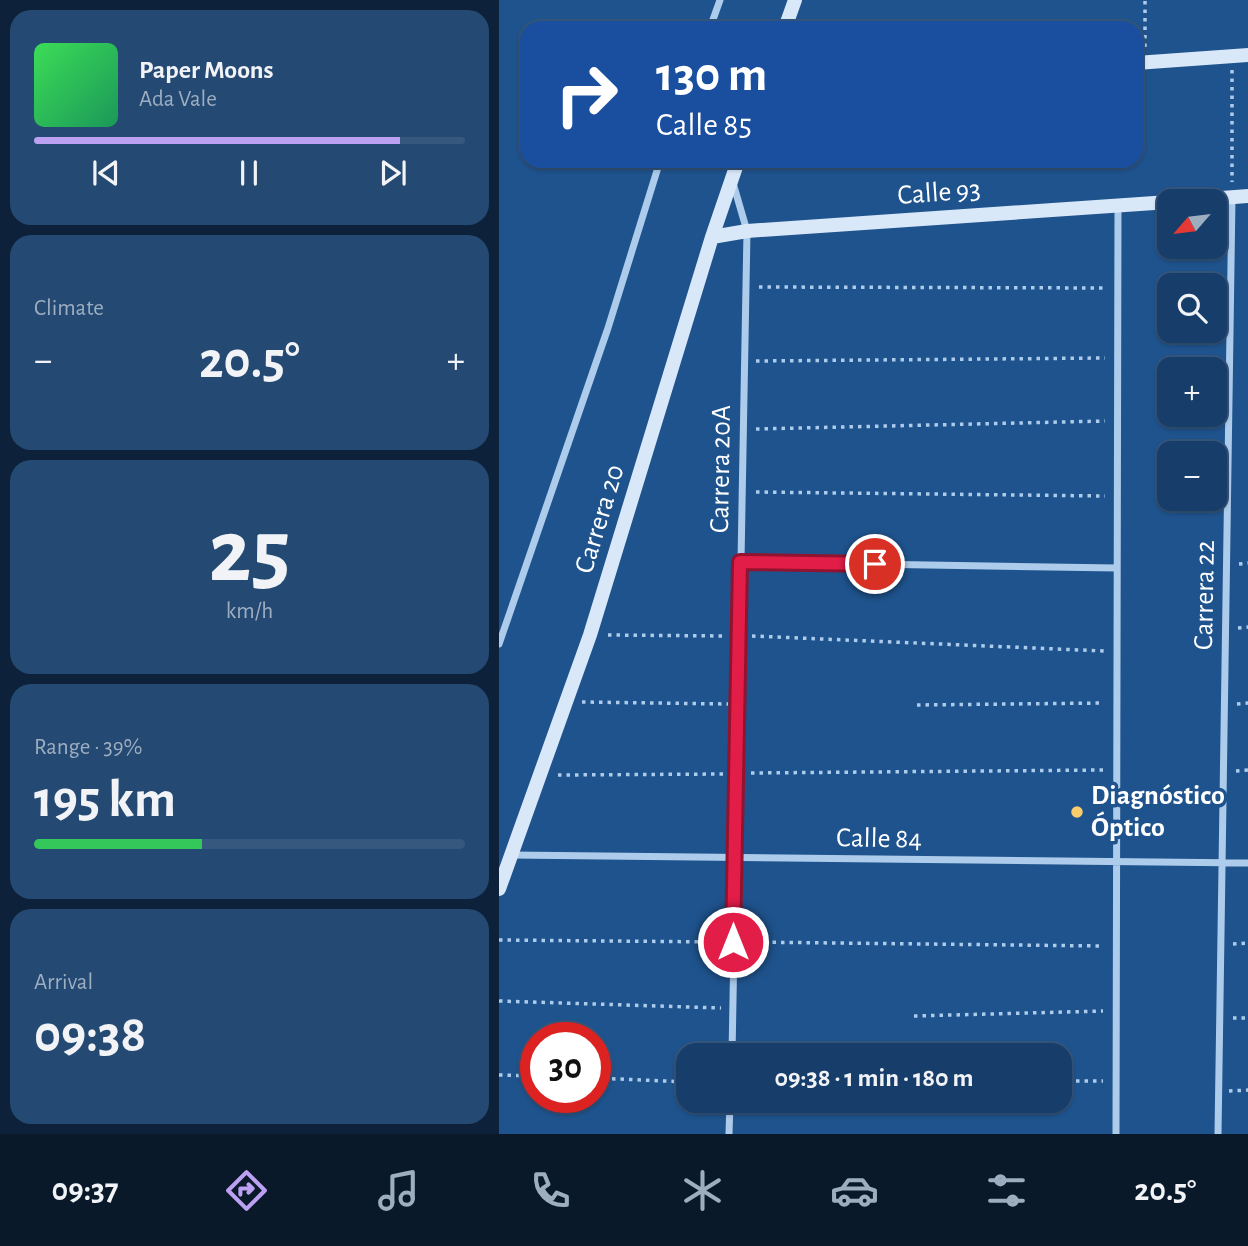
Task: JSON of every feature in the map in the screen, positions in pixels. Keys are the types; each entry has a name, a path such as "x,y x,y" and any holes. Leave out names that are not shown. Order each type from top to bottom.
{"street":[{"path":"712,21 720,0"},
{"path":"788,21 795,0"},
{"path":"1143,63 1248,55"},
{"path":"499,644 608,328 658,168"},
{"name":"Carrera 20","path":"499,889 590,635 712,237 736,168"},
{"name":"Carrera 20A","path":"732,179 746,231 732,1043"},
{"path":"1227,198 1248,197"},
{"name":"Carrera 22","path":"1218,1134 1232,198"},
{"name":"Calle 93","path":"712,237 746,231 1157,203"},
{"path":"1116,1134 1118,205"},
{"path":"740,562 1117,568"},
{"name":"Calle 84","path":"510,855 1222,865 1248,863"},
{"path":"729,1134 730,1113"}],"path":[{"path":"1143,25 1145,0"},
{"path":"1232,56 1232,198"},
{"path":"746,287 1118,288"},
{"path":"744,361 1118,358"},
{"path":"743,430 1093,421"},
{"path":"741,492 1117,496"},
{"path":"590,635 738,636"},
{"path":"767,637 1117,652"},
{"path":"565,702 737,704"},
{"path":"917,705 1117,703"},
{"path":"539,775 1089,770"},
{"path":"499,940 1116,946"},
{"path":"499,1001 733,1009"},
{"path":"914,1016 1116,1011"},
{"path":"499,1075 520,1076"},
{"path":"611,1079 676,1081"},
{"path":"1072,1081 1116,1081"}],"place":[{"name":"Diagnóstico Óptico","path":"1077,812"}],"route":[{"path":"733,942 740,562 875,564"}]}
